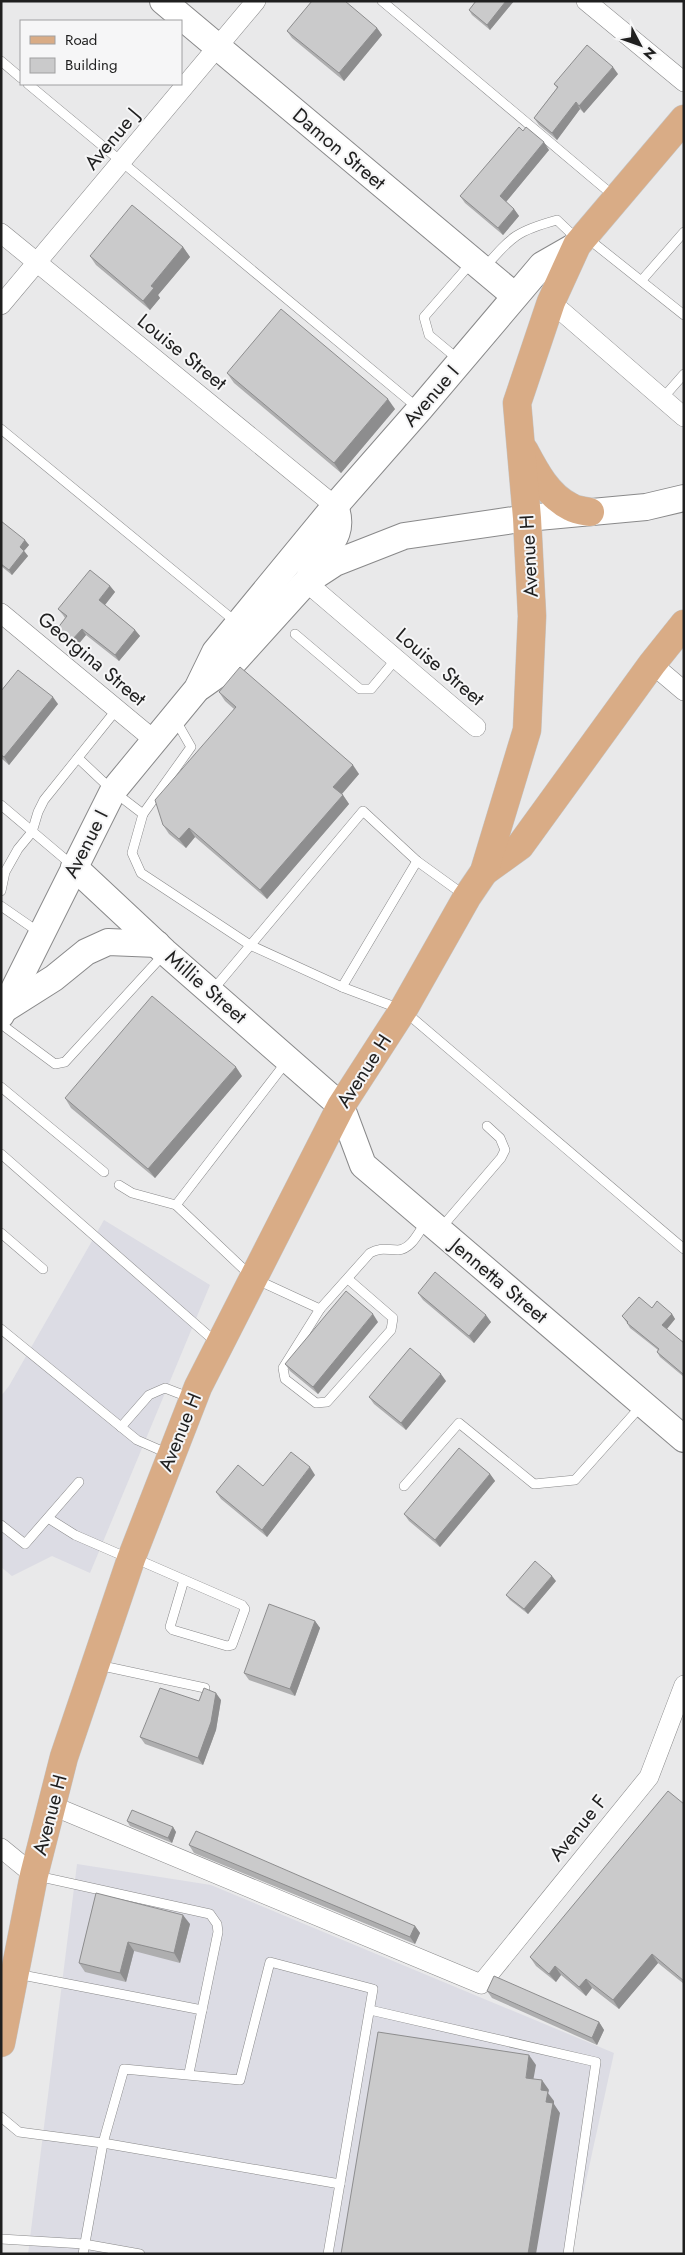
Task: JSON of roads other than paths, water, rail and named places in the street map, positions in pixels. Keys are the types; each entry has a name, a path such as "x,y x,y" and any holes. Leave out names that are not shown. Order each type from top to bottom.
{"main road":[{"name":"Damon Street","path":"163,1 515,296"},
{"name":"Avenue I","path":"197,689 215,652 335,506 461,362 542,265 581,241 684,119"},
{"name":"Avenue H","path":"1,2043 5,2007 15,1973 34,1875 64,1757 131,1558 193,1399 341,1106 404,1010 467,897 484,872 527,730 532,616 527,518 517,403 550,302 581,241"},
{"path":"520,434 524,449 540,478 571,507 590,512"},
{"name":"Avenue I","path":"4,1007 113,792 197,689 231,665 306,582 335,563 404,536 527,518 646,507 684,498"},
{"path":"306,582 318,559 338,533 339,518 335,506"},
{"name":"Avenue H","path":"484,872 520,846 652,664 684,624"},
{"name":"Millie Street","path":"74,867 161,948 341,1106"},
{"path":"4,1007 54,978 86,952 108,942 161,948"},
{"name":"Jennetta Street","path":"341,1106 363,1165 684,1439"}],"street":[{"name":"Avenue J","path":"1,305 256,1"},
{"path":"586,1 684,82"},
{"name":"Louise Street","path":"1,233 335,506"},
{"path":"550,302 684,417"},
{"name":"Louise Street","path":"306,582 476,727"},
{"name":"Georgina Street","path":"1,613 154,740"},
{"path":"652,664 684,691"},
{"name":"Avenue F","path":"53,1806 481,1984 649,1777 684,1685"},
{"path":"1,1848 34,1875"}],"lane":[{"path":"382,1 617,199"},
{"path":"1,61 20,77"},
{"path":"29,85 420,409"},
{"path":"461,362 429,335 424,317 478,265 509,240 528,228 557,220 581,241 642,280 684,314"},
{"path":"642,280 684,232"},
{"path":"662,399 684,374"},
{"path":"1,429 238,624"},
{"path":"295,634 360,689 371,689 396,659"},
{"path":"1,891 5,863 14,849 32,832 44,800 117,709"},
{"path":"174,716 191,747 143,814 132,853 141,873 250,945 342,987 404,1010 684,1249"},
{"path":"78,758 113,792 143,814"},
{"path":"1,805 74,867"},
{"path":"212,991 363,811 417,861 467,897"},
{"path":"342,987 417,861"},
{"path":"1,906 41,935"},
{"path":"4,1007 55,1064 65,1062 161,948"},
{"path":"176,1205 288,1059"},
{"path":"1,1087 104,1172"},
{"path":"348,1279 392,1318 391,1330 327,1402 316,1403 285,1379 283,1368 320,1310 370,1253 378,1248 400,1250 411,1244 501,1158 505,1150 500,1138 487,1126"},
{"path":"1,1154 220,1346"},
{"path":"119,1185 132,1193 176,1205 253,1278 320,1310"},
{"path":"1,1233 43,1269"},
{"path":"1,1329 137,1440 171,1455"},
{"path":"121,1427 149,1395 165,1388 193,1399"},
{"path":"404,1486 460,1423 534,1484 575,1480 643,1404"},
{"path":"1,1525 24,1544 79,1482"},
{"path":"48,1518 74,1535 184,1580 242,1605 245,1609 232,1645 226,1646 173,1630 170,1627 184,1580"},
{"path":"96,1665 205,1688"},
{"path":"34,1875 210,1914 217,1924 218,1932 189,2074"},
{"path":"83,2249 103,2143 124,2069 240,2080 270,1962 373,1989 328,2254"},
{"path":"15,1973 202,2010"},
{"path":"370,2010 596,2062 568,2254"},
{"path":"1,2118 19,2132 103,2143 340,2184"},
{"path":"1,2239 140,2254"}]}
